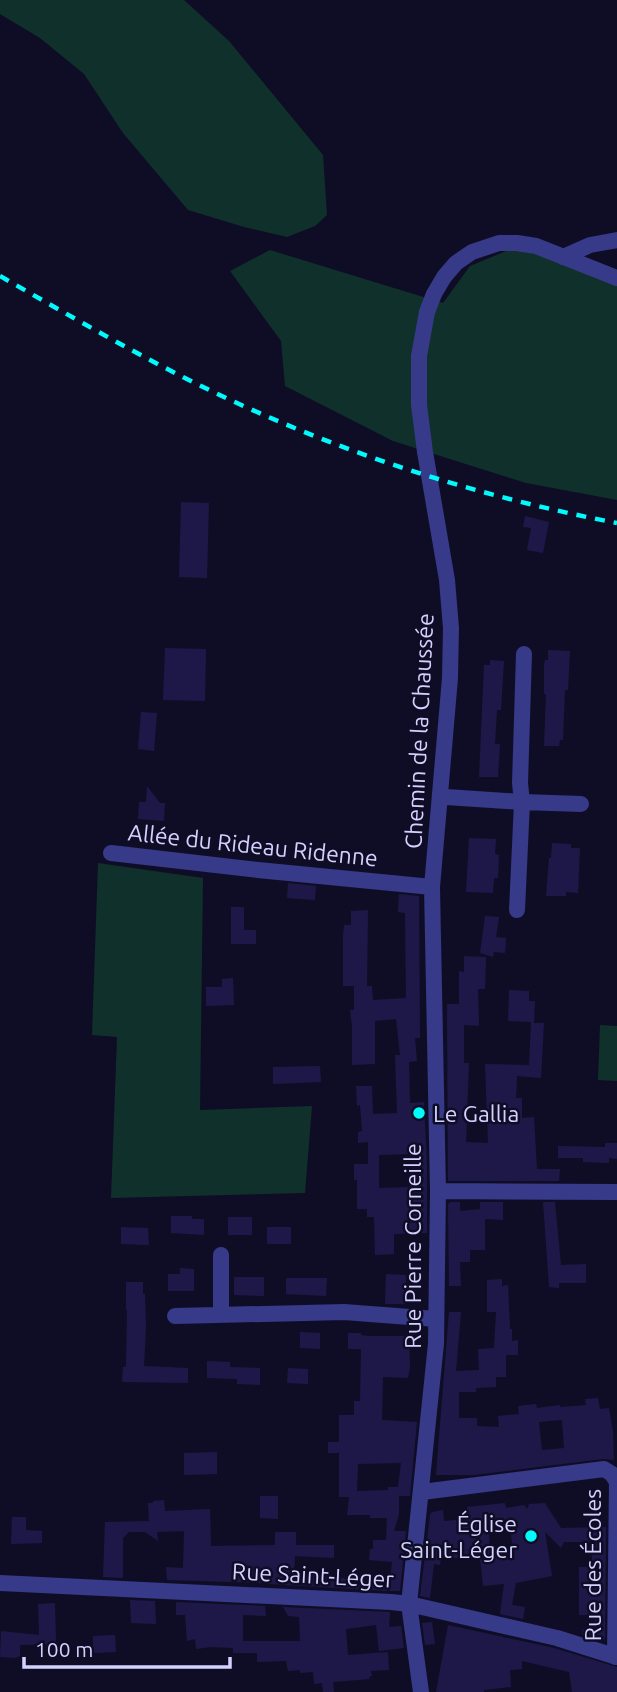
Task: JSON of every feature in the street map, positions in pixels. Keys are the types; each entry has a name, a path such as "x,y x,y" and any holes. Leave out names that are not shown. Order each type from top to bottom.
{"street":[{"path":"563,257 590,245 617,240"},
{"name":"Chemin de la Chaussée","path":"432,887 450,678 451,628 447,580 425,452 418,383 427,312 444,277 456,263 472,252 499,243 536,246 617,278"},
{"path":"517,910 524,654"},
{"path":"440,798 581,804"},
{"name":"Allée du Rideau Ridenne","path":"111,853 432,887"},
{"name":"Rue Pierre Corneille","path":"421,1692 409,1604 436,1344 438,1191 432,887"},
{"path":"438,1191 617,1192"},
{"path":"221,1255 221,1314"},
{"path":"175,1315 344,1311 436,1319"},
{"name":"Rue des Écoles","path":"422,1492 604,1469 612,1474 617,1482 616,1657"},
{"name":"Rue Saint-Léger","path":"0,1583 409,1604 556,1638 616,1657"}],"green space":[{"path":"0,0 184,0 229,41 323,155 327,215 315,226 287,237 188,210 123,133 84,74 40,38 0,14"},
{"path":"511,249 550,257 617,285 617,500 526,483 393,441 285,386 281,341 230,271 270,250 443,303 470,266"},
{"path":"98,863 203,878 200,1110 312,1106 305,1193 111,1198 117,1037 92,1035"},
{"path":"600,1025 617,1026 617,1081 598,1080"}],"building":[{"path":"181,502 209,503 207,578 179,577"},
{"path":"525,516 549,522 543,553 527,550 531,528 523,527"},
{"path":"165,648 206,649 205,701 163,700"},
{"path":"548,650 570,651 563,740 560,740 559,746 544,746 544,665 545,660 548,660"},
{"path":"490,660 504,661 501,710 497,710 495,744 500,744 498,777 479,777 484,665 490,665"},
{"path":"141,712 157,713 154,751 138,749"},
{"path":"147,786 160,803 165,803 164,821 138,819 139,802 146,802"},
{"path":"469,838 496,839 495,854 499,855 498,878 494,878 493,893 466,892"},
{"path":"552,843 571,844 571,848 580,848 578,893 566,892 566,896 546,896"},
{"path":"288,883 316,886 315,900 287,898"},
{"path":"399,894 419,896 420,1038 415,1038 417,1061 409,1062 410,1103 424,1102 427,1233 394,1234 394,1254 375,1255 374,1217 367,1217 367,1209 357,1209 354,1164 368,1164 368,1142 358,1143 358,1132 362,1131 356,1086 372,1086 373,1114 397,1113 395,1055 400,1055 396,1019 375,1021 375,1064 352,1065 350,1010 354,1010 354,986 343,986 343,937 344,925 351,925 351,911 368,910 367,986 372,986 373,1000 406,998 405,913 398,912","holes":["409,1154 409,1187 379,1188 379,1155"]},
{"path":"231,907 244,907 244,930 256,930 256,944 231,944"},
{"path":"485,916 499,917 496,937 506,938 505,953 494,952 493,957 480,953"},
{"path":"464,956 486,957 485,989 478,989 479,1026 464,1025 464,1063 469,1063 466,1142 488,1143 485,1064 529,1065 531,1022 508,1021 509,990 529,991 529,1001 535,1001 534,1023 544,1023 541,1078 517,1076 516,1098 522,1098 522,1118 534,1117 537,1169 560,1169 559,1181 448,1181 447,1004 459,1004 459,971 464,972"},
{"path":"233,978 234,1005 206,1006 206,987 222,987 222,979"},
{"path":"320,1066 321,1082 273,1084 273,1067"},
{"path":"605,1143 617,1143 617,1159 609,1158 609,1163 583,1162 583,1158 558,1158 558,1146 605,1147"},
{"path":"460,1202 460,1211 480,1209 480,1202 503,1202 503,1220 485,1219 485,1250 470,1250 470,1262 460,1262 461,1286 449,1286 448,1204"},
{"path":"543,1202 555,1202 561,1265 586,1264 586,1283 559,1283 559,1288 549,1287"},
{"path":"171,1216 204,1219 204,1235 171,1233"},
{"path":"228,1217 252,1217 252,1235 228,1235"},
{"path":"121,1227 148,1228 149,1245 121,1244"},
{"path":"267,1227 291,1227 291,1244 267,1244"},
{"path":"180,1268 194,1269 194,1291 168,1291 168,1274 180,1274"},
{"path":"386,1274 406,1275 405,1304 385,1304"},
{"path":"234,1277 264,1277 264,1296 234,1295"},
{"path":"286,1278 327,1278 326,1296 286,1294"},
{"path":"502,1279 502,1286 508,1285 510,1329 512,1341 518,1340 518,1355 506,1355 506,1377 496,1377 496,1387 476,1388 476,1392 459,1392 459,1418 477,1418 477,1426 499,1427 498,1416 519,1414 518,1406 536,1404 537,1408 586,1405 585,1399 598,1398 600,1409 609,1408 614,1460 603,1459 474,1475 436,1475 449,1312 461,1312 456,1371 479,1370 478,1349 494,1348 496,1312 487,1312 487,1280","holes":["562,1420 564,1448 542,1450 539,1422"]},
{"path":"126,1282 143,1282 146,1327 144,1366 188,1368 188,1383 122,1382 123,1367 126,1367"},
{"path":"300,1332 320,1333 320,1349 300,1348"},
{"path":"348,1333 409,1336 408,1378 383,1377 382,1420 417,1422 410,1496 399,1496 399,1514 394,1531 406,1531 400,1591 389,1591 392,1562 369,1560 373,1540 386,1540 387,1518 347,1515 349,1497 339,1497 339,1453 328,1453 328,1442 339,1442 339,1415 354,1415 354,1401 360,1401 361,1349 348,1349","holes":["401,1463 398,1487 357,1491 358,1464"]},
{"path":"207,1361 230,1362 230,1367 260,1368 260,1385 237,1384 237,1379 207,1378"},
{"path":"288,1368 308,1369 308,1384 287,1383"},
{"path":"217,1452 217,1474 184,1475 184,1453"},
{"path":"260,1496 278,1496 278,1519 260,1518"},
{"path":"164,1500 165,1511 210,1509 211,1546 275,1545 275,1532 296,1532 296,1545 334,1545 334,1558 295,1556 294,1572 388,1584 387,1591 269,1584 264,1575 264,1583 167,1580 166,1567 183,1568 184,1531 157,1532 158,1541 145,1532 129,1532 123,1538 123,1578 103,1577 105,1522 149,1521 148,1503"},
{"path":"505,1503 506,1508 524,1505 527,1509 529,1504 545,1503 561,1528 606,1527 605,1639 602,1641 582,1635 582,1630 602,1615 579,1615 579,1567 592,1566 592,1542 564,1542 561,1548 545,1532 552,1576 516,1583 512,1605 525,1607 523,1619 500,1614 504,1584 483,1586 480,1558 441,1558 440,1565 434,1564 430,1598 420,1596 430,1515 443,1510 444,1521 468,1519 467,1507","holes":["510,1527 514,1557 490,1558 489,1531"]},
{"path":"12,1517 26,1517 26,1530 42,1531 42,1543 11,1544"},
{"path":"130,1600 155,1601 156,1624 131,1623"},
{"path":"176,1602 265,1606 266,1616 243,1615 243,1641 300,1641 299,1617 288,1616 283,1607 390,1612 389,1627 401,1626 404,1648 379,1651 376,1625 346,1629 348,1655 388,1652 389,1670 371,1671 370,1679 333,1682 334,1692 323,1692 322,1683 314,1684 313,1672 288,1671 286,1661 257,1662 257,1653 233,1653 233,1648 196,1649 195,1639 187,1641 185,1615 176,1615"},
{"path":"55,1603 56,1644 20,1645 20,1656 0,1657 1,1631 39,1635 38,1604"},
{"path":"432,1622 435,1644 425,1645 422,1623"},
{"path":"448,1625 554,1648 617,1667 617,1692 572,1692 569,1672 522,1661 522,1669 510,1670 511,1687 484,1692 436,1692"},
{"path":"115,1635 116,1652 93,1653 93,1636"}],"railway":[{"path":"0,276 167,369 319,438 466,487 566,513 617,523"}],"place":[{"name":"Le Gallia","path":"419,1113"},
{"name":"Église Saint-Léger","path":"531,1536"}]}
